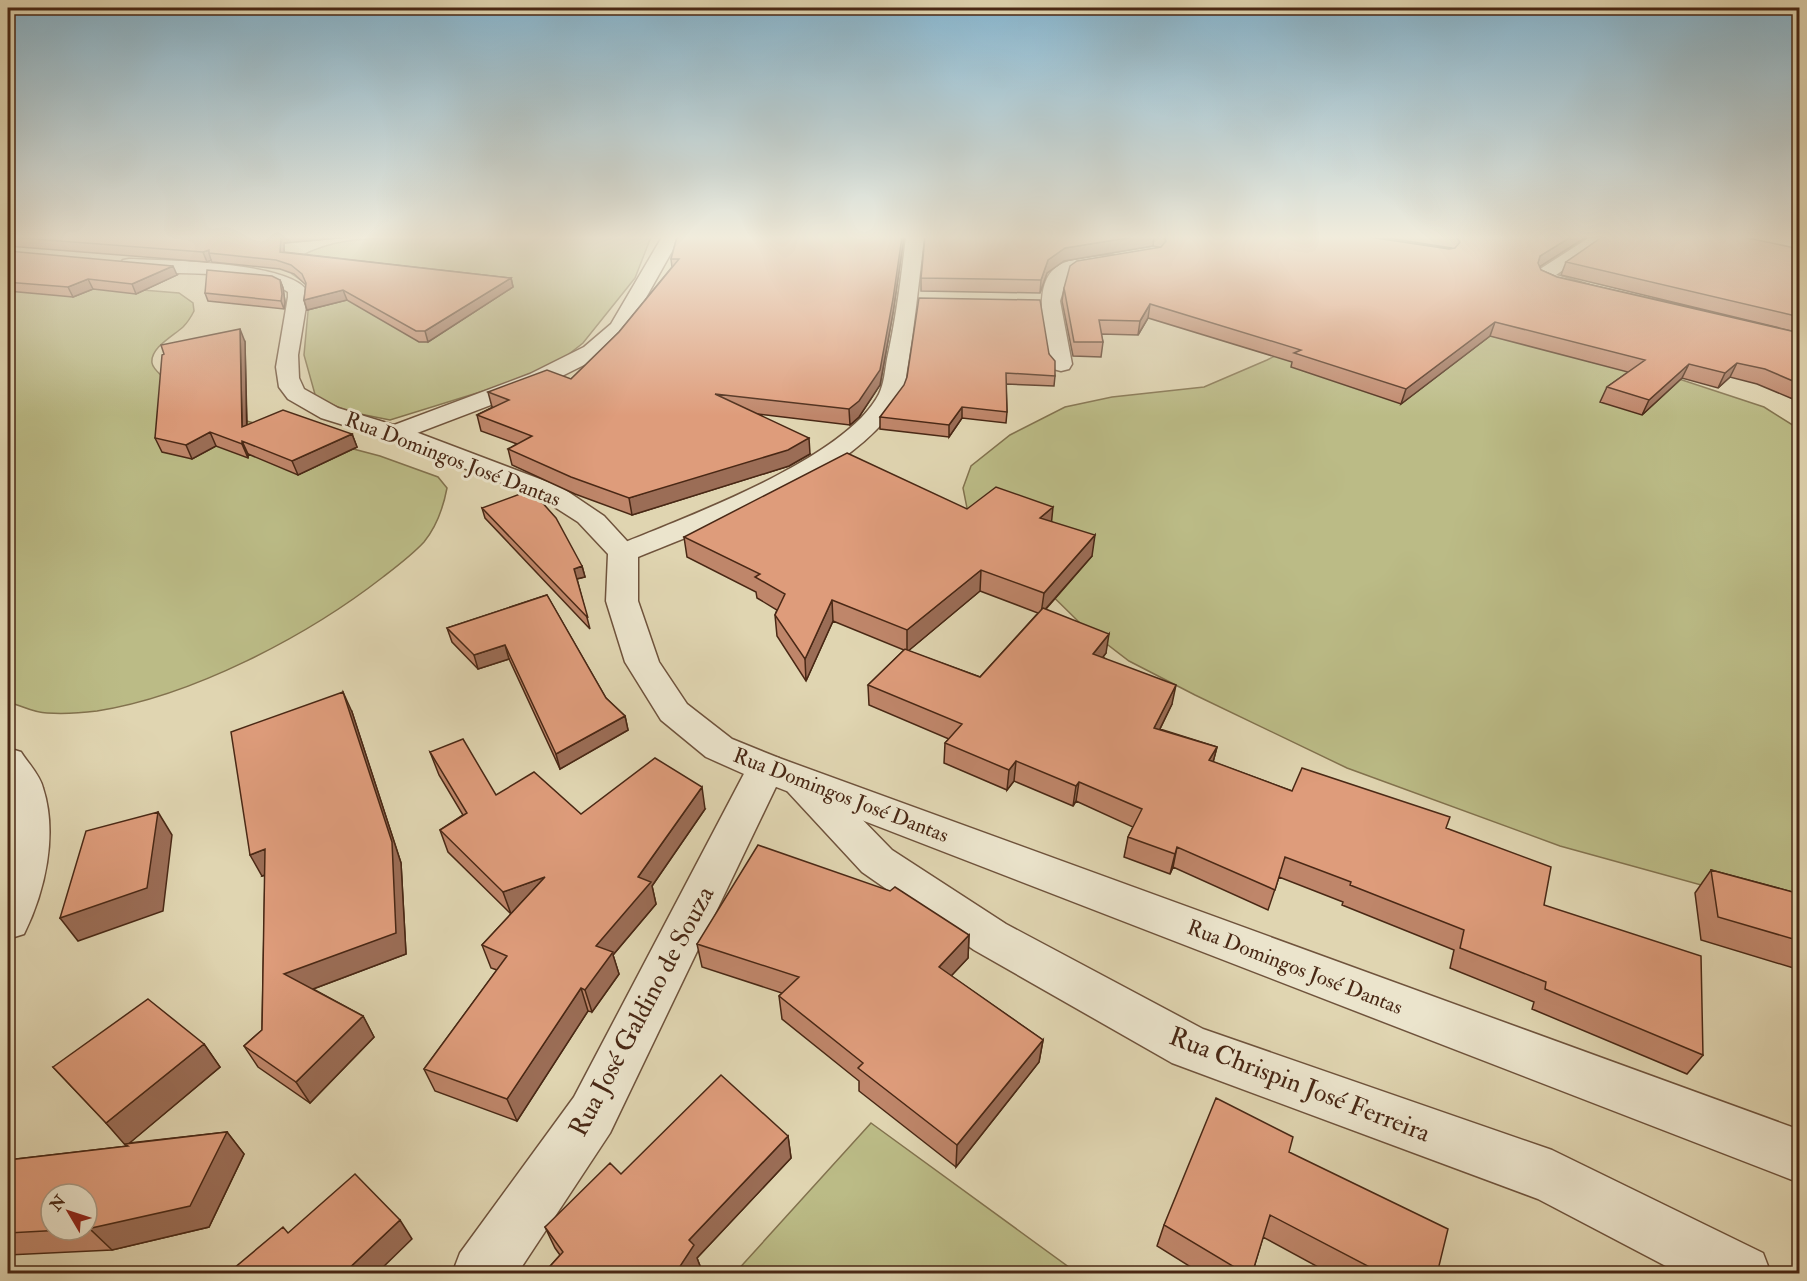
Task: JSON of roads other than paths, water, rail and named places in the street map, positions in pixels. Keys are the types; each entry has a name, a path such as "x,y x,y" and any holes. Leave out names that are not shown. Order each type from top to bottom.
{"street":[{"name":"Rua Domingos José Dantas","path":"298,297 288,349 288,385 295,394 343,418 395,433 508,476 574,506 601,528 624,553 622,601 642,662 674,712 719,748 784,775 1800,1157"},
{"path":"395,433 538,379 592,352 619,328 639,297"},
{"path":"624,553 748,499 824,460 866,428 879,414 891,394 903,337 919,297"},
{"path":"1051,297 1050,301 1061,364"},
{"path":"1027,300 1050,301"},
{"path":"8,761 24,787 28,823 26,871 8,921"},
{"name":"Rua José Galdino de Souza","path":"481,1274 592,1115 784,775"},
{"name":"Rua Chrispin José Ferreira","path":"784,775 877,861 990,937 1189,1047 1552,1177 1742,1274"}]}
